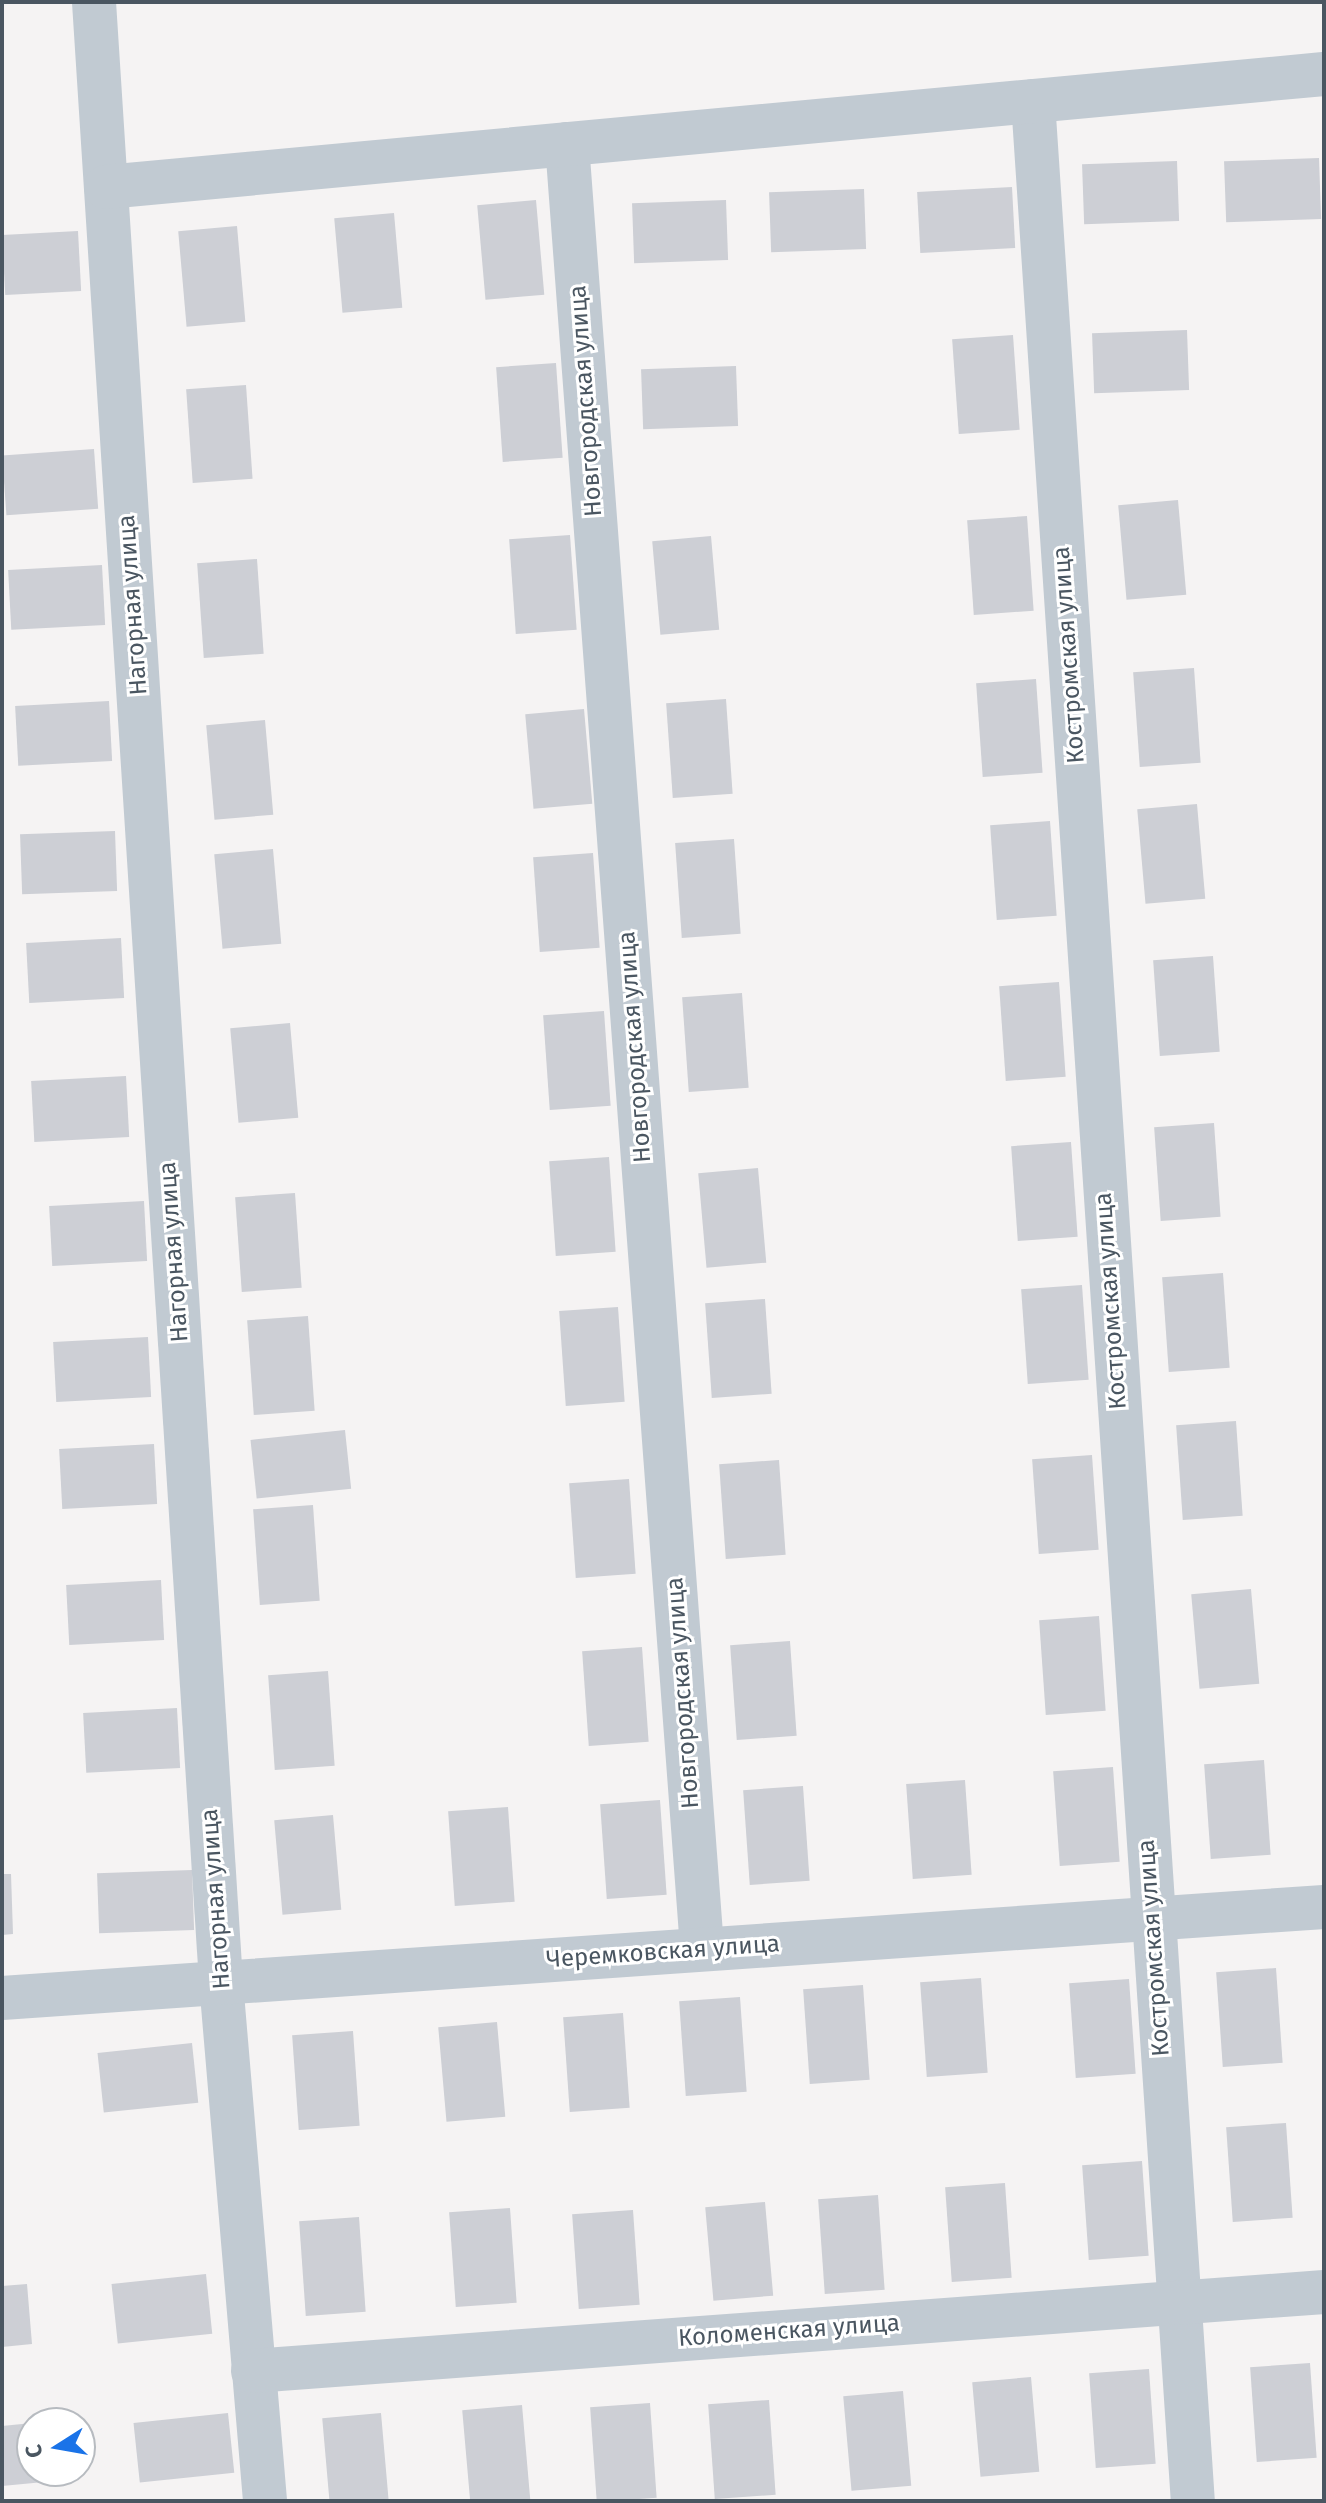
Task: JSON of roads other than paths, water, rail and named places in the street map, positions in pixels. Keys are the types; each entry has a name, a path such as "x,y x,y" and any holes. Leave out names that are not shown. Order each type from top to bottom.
{"street":[{"name":"Нагорная улица","path":"94,2 221,1982 265,2501"},
{"path":"106,187 1324,74"},
{"name":"Костромская улица","path":"1033,101 1151,1918 1182,2302 1193,2501"},
{"name":"Новгородская улица","path":"567,144 702,1949"},
{"name":"Черемковская улица","path":"2,1998 1324,1907"},
{"name":"Коломенская улица","path":"253,2371 1324,2292"}]}
